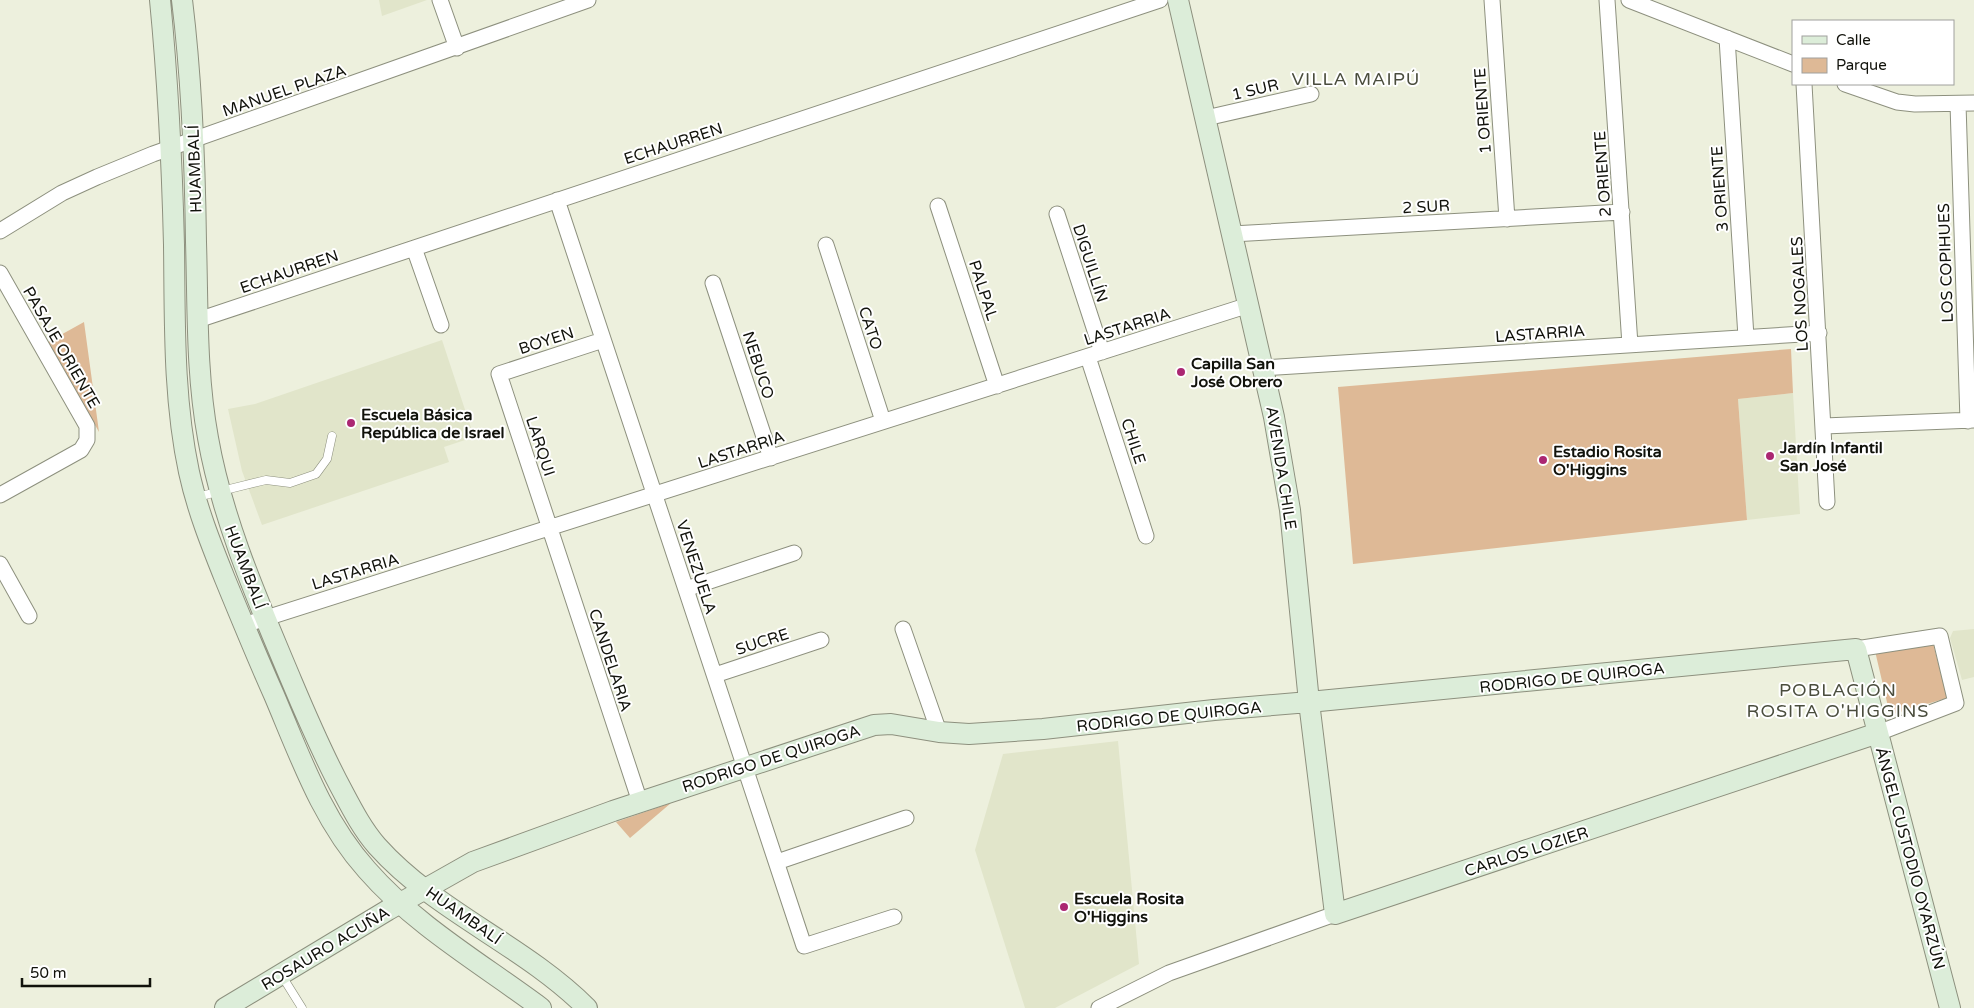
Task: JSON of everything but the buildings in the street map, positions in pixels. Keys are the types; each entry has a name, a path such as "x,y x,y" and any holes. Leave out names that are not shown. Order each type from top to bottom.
{"street":[{"name":"HUAMBALÍ","path":"160,0 172,147 178,392 184,443 195,497 214,552 308,775 330,818 353,854 400,903 437,934 541,1008"},
{"name":"HUAMBALÍ","path":"182,0 194,139 198,320 203,406 219,492 227,519 265,617 329,767 370,838 384,854 425,888 448,906 499,939 587,1008"},
{"path":"440,0 457,48"},
{"name":"MANUEL PLAZA","path":"0,231 62,193 172,147 457,48 588,0"},
{"name":"ECHAURREN","path":"198,320 1160,0"},
{"name":"AVENIDA CHILE","path":"1178,0 1249,305 1280,448 1290,510 1309,702 1335,914"},
{"name":"1 ORIENTE","path":"1492,0 1507,219"},
{"name":"2 ORIENTE","path":"1607,0 1630,345"},
{"path":"1629,0 1792,64"},
{"name":"3 ORIENTE","path":"1727,38 1746,337"},
{"name":"LOS NOGALES","path":"1804,85 1827,502"},
{"path":"1848,85 1897,102 1974,103"},
{"name":"1 SUR","path":"1206,118 1311,94"},
{"name":"LOS COPIHUES","path":"1958,104 1968,268 1971,420"},
{"name":"VENEZUELA","path":"557,200 804,946 894,917"},
{"name":"PALPAL","path":"938,206 997,386"},
{"name":"2 SUR","path":"1232,234 1622,212"},
{"name":"DIGUILLÍN","path":"1057,214 1095,354"},
{"name":"CATO","path":"826,245 884,422"},
{"path":"414,248 441,325"},
{"name":"PASAJE ORIENTE","path":"0,273 87,426 88,440 81,450 0,495"},
{"name":"NEBUCO","path":"713,283 770,458"},
{"name":"LASTARRIA","path":"244,625 1249,305"},
{"name":"LASTARRIA","path":"1263,368 1819,333"},
{"name":"BOYEN","path":"499,374 603,340"},
{"name":"CHILE","path":"1095,354 1146,536"},
{"name":"LARQUI","path":"499,374 549,528"},
{"path":"1824,426 1971,420"},
{"name":"CANDELARIA","path":"549,528 640,802"},
{"path":"686,589 794,553"},
{"path":"0,564 29,616"},
{"path":"903,629 938,732"},
{"name":"RODRIGO DE QUIROGA","path":"425,888 473,862 640,802 874,725 890,724 938,732 969,734 1043,729 1138,717 1856,649 1940,636 1956,703"},
{"name":"SUCRE","path":"715,676 821,640"},
{"name":"ÁNGEL CUSTODIO OYARZÚN","path":"1856,649 1950,1008"},
{"name":"CARLOS LOZIER","path":"1099,1008 1169,973 1335,914 1878,733 1956,703"},
{"path":"777,862 906,818"},
{"name":"ROSAURO ACUÑA","path":"225,1008 425,888"}],"lane":[{"path":"195,497 266,480 290,483 316,474 327,459 332,436"},
{"path":"281,974 302,1008"}],"shaded area":[{"path":"379,0 427,0 382,16"},
{"name":"Escuela Básica República de Israel","path":"442,340 474,437 444,447 449,462 262,525 242,471 228,409 255,404"},
{"name":"Jardín Infantil San José","path":"1793,393 1800,514 1747,520 1738,399"},
{"path":"1974,629 1974,677 1962,680 1950,638 1953,631"},
{"name":"Escuela Rosita O'Higgins","path":"1118,741 1139,964 1055,1008 1025,1008 975,850 1003,754"}],"green space":[{"path":"84,322 99,432 48,342"},
{"name":"Estadio Rosita O'Higgins","path":"1791,349 1793,393 1738,399 1747,520 1353,564 1338,387"},
{"path":"1933,643 1947,698 1890,715 1875,651"},
{"path":"671,803 630,838 616,822"}],"place":[{"name":"Capilla San José Obrero","path":"1181,372"},
{"name":"Escuela Básica República de Israel","path":"351,423"},
{"name":"Jardín Infantil San José","path":"1770,456"},
{"name":"Estadio Rosita O'Higgins","path":"1543,460"},
{"name":"Escuela Rosita O'Higgins","path":"1064,907"}],"district":[{"name":"VILLA MAIPÚ","path":"1356,79"},
{"name":"POBLACIÓN ROSITA O'HIGGINS","path":"1838,700"}]}
